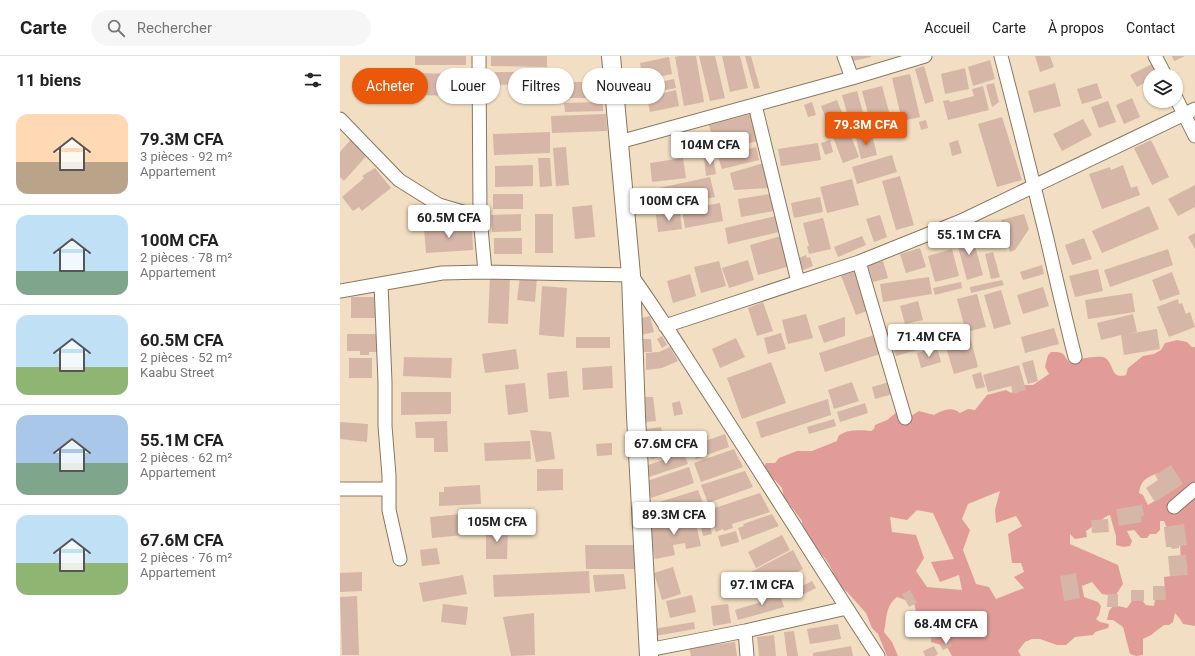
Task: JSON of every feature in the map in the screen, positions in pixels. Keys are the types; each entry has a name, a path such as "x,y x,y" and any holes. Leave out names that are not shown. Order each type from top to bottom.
{"street":[{"path":"479,56 480,217 485,272"},
{"path":"611,56 631,275 636,416 649,653 846,608"},
{"path":"844,56 852,78"},
{"path":"620,142 852,78 925,56"},
{"path":"1001,56 1057,279 1063,313 1076,357"},
{"path":"1155,56 1161,68"},
{"path":"755,105 798,282"},
{"path":"665,326 859,262 961,221 1190,112 1195,136"},
{"path":"340,119 399,180 439,205 480,217"},
{"path":"859,262 905,418"},
{"path":"340,291 442,274 485,272 631,275"},
{"path":"631,275 650,301 756,464 846,608 878,656"},
{"path":"381,284 389,510 400,559"},
{"path":"340,489 389,489"},
{"path":"1174,507 1195,489"},
{"path":"745,631 747,656"}],"shaded area":[{"path":"1177,340 1187,342 1192,347 1195,347 1195,626 1183,624 1175,613 1173,622 1169,625 1164,625 1143,639 1143,655 1136,656 1130,654 1123,627 1113,620 1107,620 1109,611 1114,605 1127,608 1134,598 1141,599 1146,605 1154,606 1156,593 1165,593 1164,577 1185,574 1181,567 1180,541 1168,531 1164,521 1160,521 1160,530 1156,534 1150,534 1147,538 1141,538 1134,530 1127,531 1132,541 1130,546 1123,547 1116,545 1116,536 1110,515 1086,531 1087,537 1075,539 1070,534 1070,544 1118,565 1123,584 1115,596 1102,594 1092,582 1082,586 1084,597 1098,602 1101,606 1099,615 1096,619 1100,622 1109,624 1108,628 1095,632 1093,635 1075,637 1066,645 1057,645 1040,639 1032,639 1025,642 1018,651 1021,656 952,656 947,647 931,642 932,631 919,624 914,603 897,597 890,604 888,609 884,632 892,642 898,656 887,656 878,634 872,628 866,613 848,593 835,582 832,569 824,557 803,537 802,521 784,497 782,488 775,480 766,477 763,471 766,463 775,463 779,458 797,451 812,451 837,441 841,434 863,430 871,431 874,429 875,425 887,420 897,412 911,416 919,411 934,415 950,409 960,413 968,409 975,410 987,395 1006,390 1011,393 1021,385 1033,385 1049,374 1045,367 1048,355 1051,352 1060,352 1072,364 1080,359 1103,357 1107,359 1114,373 1121,376 1126,375 1128,368 1143,356 1154,354 1161,350 1165,343","holes":["1158,473 1171,482 1156,500 1148,505 1143,495 1139,493 1141,485 1150,476","1000,491 995,510 996,523 1016,516 1022,526 1008,534 1012,563 1021,563 1024,572 1014,577 1024,588 996,599 989,587 976,584 963,550 970,530 962,519 968,504","917,510 933,513 954,559 931,562 940,582 959,575 962,590 927,587 916,571 924,558 916,535 892,532 890,517 907,520"]}],"building":[{"path":"415,56 466,56 466,65 415,65"},
{"path":"491,56 547,56 547,67 491,66"},
{"path":"696,56 704,102 684,106 675,57"},
{"path":"699,56 715,56 725,98 710,101"},
{"path":"722,56 740,56 748,88 730,92"},
{"path":"745,56 751,56 760,88 754,89"},
{"path":"852,56 871,56 871,57 853,61"},
{"path":"1035,56 1050,56 1054,67 1040,72"},
{"path":"1172,56 1185,56 1174,61"},
{"path":"669,57 672,74 665,75 665,68 641,68 640,63"},
{"path":"990,60 995,79 973,86 968,67"},
{"path":"1154,63 1156,68 1144,68"},
{"path":"924,66 934,101 925,104 915,69"},
{"path":"965,68 969,89 945,94 941,74"},
{"path":"1143,68 1143,84 1137,87 1130,75"},
{"path":"500,72 508,72 508,85 500,85"},
{"path":"428,73 436,73 436,95 428,95"},
{"path":"910,74 920,117 902,121 892,78"},
{"path":"674,79 676,88 665,90 665,81"},
{"path":"574,82 582,82 582,98 574,98"},
{"path":"994,83 999,102 992,107 986,85"},
{"path":"1055,83 1061,106 1034,113 1028,91"},
{"path":"1097,83 1102,98 1082,104 1077,89"},
{"path":"882,86 892,123 872,128 862,91"},
{"path":"983,86 989,110 948,120 943,101 949,100 950,102 974,96 972,89"},
{"path":"676,90 679,106 650,112 648,104 665,104 665,93"},
{"path":"857,91 868,130 853,134 842,95"},
{"path":"1132,98 1140,117 1124,124 1116,105"},
{"path":"837,100 859,157 843,163 821,106"},
{"path":"1108,101 1116,122 1099,128 1091,107"},
{"path":"812,102 816,115 808,117 804,105"},
{"path":"574,103 603,104 603,111 565,112 564,104 574,104"},
{"path":"606,114 607,131 552,133 551,116"},
{"path":"751,114 758,141 716,151 709,125"},
{"path":"1002,117 1022,180 997,187 978,124"},
{"path":"1083,119 1092,135 1062,151 1053,134"},
{"path":"926,120 928,128 921,130 919,122"},
{"path":"550,132 550,153 494,155 493,134"},
{"path":"695,133 701,151 685,156 680,138"},
{"path":"872,134 877,155 861,159 856,138"},
{"path":"352,138 369,153 344,181 340,177 340,152"},
{"path":"830,140 833,152 825,155 821,143"},
{"path":"958,140 962,153 952,156 949,143"},
{"path":"1151,140 1169,177 1152,185 1134,148"},
{"path":"818,143 821,160 781,166 778,149"},
{"path":"566,147 569,185 556,186 553,148"},
{"path":"756,147 759,160 722,169 718,157"},
{"path":"892,155 897,172 857,184 852,167"},
{"path":"713,156 716,174 706,176 704,157"},
{"path":"538,158 550,158 552,186 540,187"},
{"path":"683,158 686,178 652,182 650,163"},
{"path":"767,162 769,188 734,190 730,173"},
{"path":"533,165 533,186 495,187 495,166"},
{"path":"1123,165 1131,188 1137,186 1140,195 1102,209 1089,174 1110,167 1111,170"},
{"path":"375,168 391,188 362,211 359,207 353,211 342,197 364,178 362,176"},
{"path":"900,176 914,225 896,230 882,181"},
{"path":"710,177 715,197 654,210 650,190"},
{"path":"852,179 859,205 827,213 820,187"},
{"path":"1195,185 1195,207 1178,216 1168,199"},
{"path":"493,194 523,194 523,209 493,209"},
{"path":"770,194 774,211 741,217 738,199"},
{"path":"820,197 823,212 794,218 791,203"},
{"path":"720,203 723,221 685,228 682,210"},
{"path":"592,205 595,237 575,239 572,207"},
{"path":"1149,206 1159,229 1102,253 1092,231"},
{"path":"680,212 682,229 658,232 656,215"},
{"path":"521,214 521,231 492,232 491,215"},
{"path":"535,214 553,214 553,253 535,253"},
{"path":"1024,214 1029,229 1015,250 1010,252 1001,220"},
{"path":"880,215 887,237 874,242 866,219"},
{"path":"776,216 779,232 728,244 725,228"},
{"path":"823,218 831,249 809,254 807,246 809,246 803,223"},
{"path":"472,226 473,250 426,253 424,228"},
{"path":"971,231 983,275 967,280 955,236"},
{"path":"1195,233 1195,249 1188,237"},
{"path":"781,236 790,266 758,275 750,245"},
{"path":"862,236 866,245 838,257 834,247"},
{"path":"494,238 522,238 522,254 494,254"},
{"path":"1084,238 1092,259 1072,265 1065,245"},
{"path":"920,248 926,267 906,273 900,254"},
{"path":"952,249 959,276 935,282 928,256"},
{"path":"1168,249 1173,265 1110,287 1104,270"},
{"path":"993,252 1000,277 991,279 985,254"},
{"path":"806,255 807,258 810,257 813,266 803,270 799,258"},
{"path":"748,260 754,280 729,288 722,268"},
{"path":"719,261 726,286 701,293 694,267"},
{"path":"883,261 888,278 873,282 868,265"},
{"path":"1042,265 1044,274 1023,280 1020,272"},
{"path":"855,268 870,310 856,315 840,273"},
{"path":"1098,269 1103,291 1075,297 1069,276"},
{"path":"1172,272 1180,294 1160,301 1152,280"},
{"path":"690,274 696,296 673,303 667,281"},
{"path":"490,276 510,277 508,324 488,323"},
{"path":"520,276 537,278 535,302 517,300"},
{"path":"929,277 932,294 883,302 880,284"},
{"path":"1002,280 1004,285 971,293 970,287"},
{"path":"961,282 962,288 935,295 933,288"},
{"path":"542,286 567,288 564,337 539,335"},
{"path":"1043,287 1049,306 1023,314 1017,295"},
{"path":"1001,290 1011,324 994,329 984,295"},
{"path":"1132,293 1135,312 1088,319 1085,300"},
{"path":"977,294 986,327 966,332 957,299"},
{"path":"351,297 377,297 377,318 351,318"},
{"path":"1178,299 1179,304 1182,303 1186,314 1190,312 1195,327 1169,337 1157,307"},
{"path":"918,301 923,320 905,324 900,306"},
{"path":"763,302 773,331 757,336 748,308"},
{"path":"806,314 813,338 788,344 782,320"},
{"path":"1133,314 1137,332 1127,334 1157,329 1160,349 1124,355 1121,335 1101,340 1097,323"},
{"path":"650,316 654,332 641,335 638,319"},
{"path":"845,317 845,336 824,343 818,326"},
{"path":"1054,328 1059,344 1025,353 1021,337"},
{"path":"781,333 786,349 768,354 764,338"},
{"path":"347,334 382,334 382,352 369,352 369,355 360,355 360,351 347,351"},
{"path":"877,334 883,353 825,372 819,353"},
{"path":"912,334 917,350 896,356 891,340"},
{"path":"662,336 667,345 662,348 657,339"},
{"path":"576,337 610,337 610,348 576,348"},
{"path":"970,337 978,367 954,374 945,344"},
{"path":"736,338 745,357 720,368 712,349"},
{"path":"642,339 651,339 652,352 642,352"},
{"path":"670,347 678,361 662,368 646,370 646,353 659,352"},
{"path":"937,347 941,362 921,368 917,353"},
{"path":"516,349 519,369 485,373 482,354"},
{"path":"404,357 452,358 451,378 403,376"},
{"path":"349,358 372,358 372,378 349,378"},
{"path":"1033,360 1038,381 1028,384 1022,363"},
{"path":"771,362 786,403 742,419 727,378"},
{"path":"1019,365 1026,390 1013,394 1011,386 988,392 983,375"},
{"path":"612,366 613,388 583,390 582,368"},
{"path":"567,371 569,397 549,399 547,373"},
{"path":"981,372 985,387 976,389 972,375"},
{"path":"893,381 896,393 875,399 872,387"},
{"path":"852,382 859,401 834,409 828,390"},
{"path":"525,383 528,412 508,415 505,385"},
{"path":"401,392 451,392 451,414 401,415"},
{"path":"644,397 653,397 656,421 645,422"},
{"path":"828,399 831,415 761,438 756,422"},
{"path":"680,401 683,414 674,416 672,403"},
{"path":"865,403 868,413 840,422 837,412"},
{"path":"834,419 836,426 809,434 807,427"},
{"path":"447,421 448,452 434,452 434,438 416,438 415,422"},
{"path":"340,422 368,424 367,442 340,439"},
{"path":"661,427 663,435 646,440 646,429"},
{"path":"530,430 551,432 555,459 536,462"},
{"path":"725,434 729,447 696,459 691,446"},
{"path":"672,435 677,453 651,459 646,441"},
{"path":"530,441 531,459 485,461 484,443"},
{"path":"612,443 612,455 597,456 596,444"},
{"path":"734,449 743,467 701,482 694,463"},
{"path":"684,453 688,464 649,477 645,466"},
{"path":"1171,465 1183,484 1155,502 1146,488 1158,480 1155,475"},
{"path":"689,467 694,483 651,498 648,491 650,490 647,481"},
{"path":"537,469 563,469 563,490 537,491"},
{"path":"745,471 753,487 708,503 701,485"},
{"path":"480,485 481,504 439,506 439,492 444,492 444,487"},
{"path":"698,490 704,506 655,521 650,505"},
{"path":"760,493 770,512 732,524 733,528 724,531 723,529 716,532 709,510"},
{"path":"1142,505 1144,516 1141,516 1142,522 1119,526 1116,509"},
{"path":"705,507 712,534 703,536 698,515 695,515 693,510"},
{"path":"472,513 474,534 432,538 430,517"},
{"path":"772,514 779,526 742,540 738,528 744,526 743,524"},
{"path":"694,515 701,546 686,549 685,543 673,545 675,555 655,559 648,526"},
{"path":"1108,519 1109,532 1092,533 1091,520"},
{"path":"1184,524 1187,545 1172,549 1171,547 1166,547 1164,527"},
{"path":"486,527 508,527 507,559 486,559"},
{"path":"736,531 739,542 721,547 718,536"},
{"path":"782,535 790,550 756,568 748,552"},
{"path":"585,545 637,545 637,569 586,569"},
{"path":"437,548 440,564 422,566 420,550"},
{"path":"793,550 803,569 759,592 749,573"},
{"path":"1186,555 1188,575 1170,576 1168,556"},
{"path":"673,567 681,594 662,600 654,573"},
{"path":"589,571 590,593 494,597 493,575"},
{"path":"362,572 362,591 340,592 340,573"},
{"path":"1076,573 1080,598 1064,601 1060,576"},
{"path":"624,574 626,589 595,592 593,575"},
{"path":"463,575 467,594 423,602 419,583"},
{"path":"812,581 816,588 802,595 799,588"},
{"path":"1153,586 1165,586 1166,600 1153,600"},
{"path":"778,589 784,607 738,620 735,610 761,602 761,605 764,604 761,594"},
{"path":"910,590 917,603 909,607 902,594"},
{"path":"1131,590 1144,590 1144,601 1131,601"},
{"path":"1108,594 1118,594 1118,607 1107,607"},
{"path":"692,595 696,612 670,618 666,601"},
{"path":"357,596 359,655 342,655 340,597"},
{"path":"443,604 468,607 466,625 441,622"},
{"path":"728,604 731,623 713,626 711,606"},
{"path":"534,613 535,655 511,656 503,617"},
{"path":"694,622 695,629 655,636 653,629"},
{"path":"838,624 841,639 810,644 807,629"},
{"path":"919,625 921,630 913,634 911,629"},
{"path":"932,625 938,637 932,640 926,628"},
{"path":"794,631 798,656 787,656 784,632"},
{"path":"774,635 776,656 759,656 757,637"},
{"path":"949,640 952,646 943,650 940,645"},
{"path":"735,642 737,656 691,656 689,648"},
{"path":"851,646 853,656 813,656 813,653"},
{"path":"934,646 938,654 935,656 925,656 923,651"}]}
